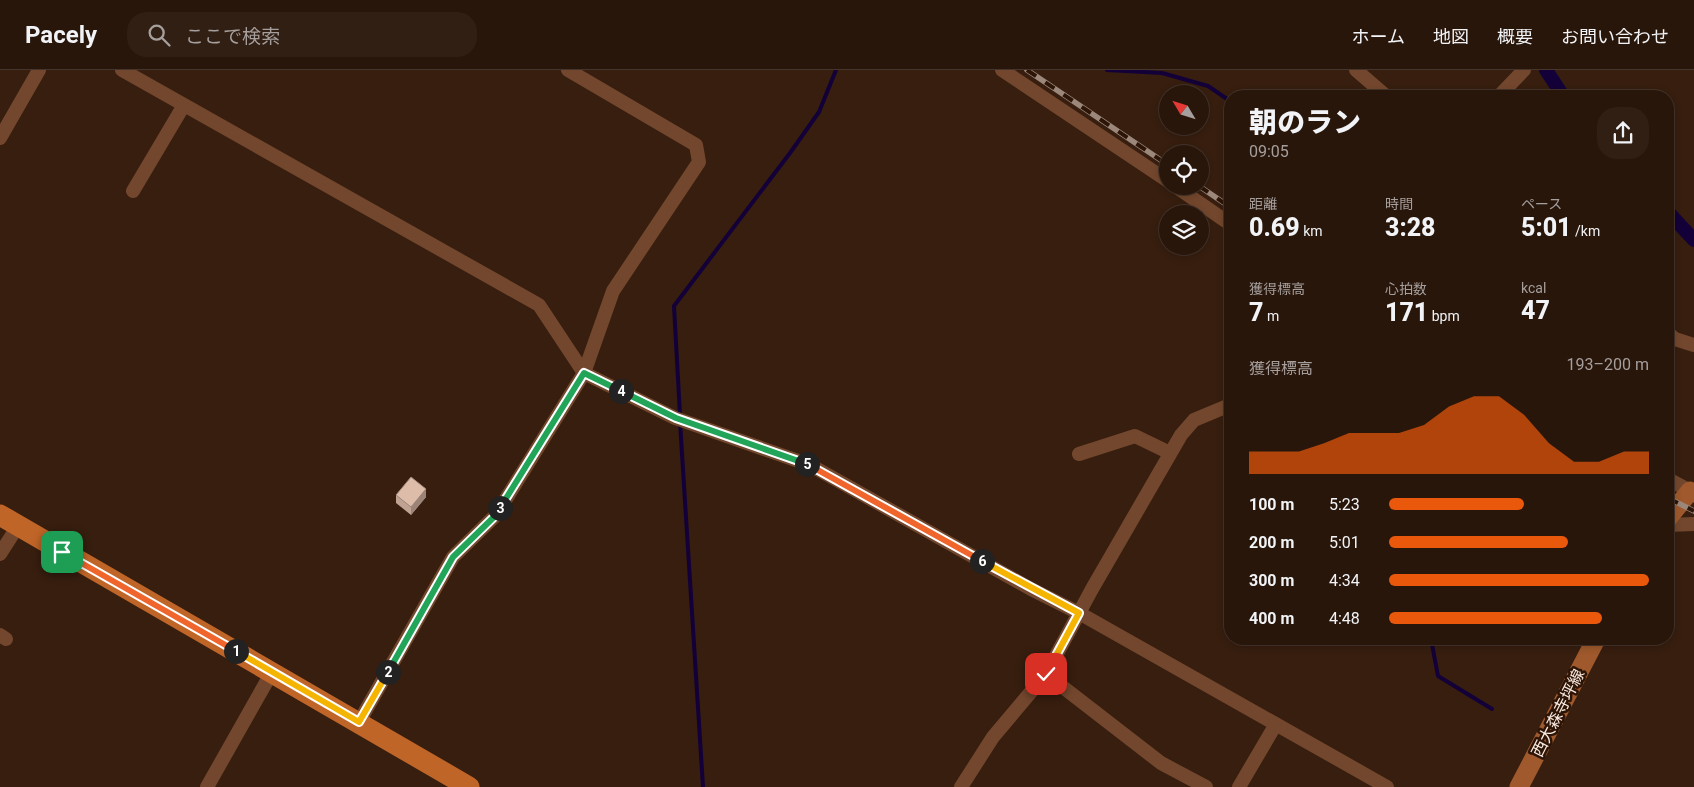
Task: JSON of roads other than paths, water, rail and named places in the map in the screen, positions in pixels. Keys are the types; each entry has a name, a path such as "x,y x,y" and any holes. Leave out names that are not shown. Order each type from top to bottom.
{"main road":[{"path":"1674,512 1692,492"},
{"path":"0,515 469,787"},
{"name":"西大森寺坪線","path":"1520,787 1593,645"}],"street":[{"path":"0,138 39,70"},
{"path":"122,70 539,305 584,373 676,418 810,465 1031,589 1079,613 1387,787"},
{"path":"359,722 453,557 496,515 584,373 613,291 699,162 696,145 568,70"},
{"path":"1002,70 1159,175"},
{"path":"1356,70 1379,90"},
{"path":"1505,90 1524,70"},
{"path":"133,191 184,105"},
{"path":"1188,195 1224,220"},
{"path":"1674,338 1694,345"},
{"path":"961,787 994,737 1046,674 1180,435 1194,420 1224,408"},
{"path":"1079,454 1135,436 1170,453"},
{"path":"1674,482 1692,492"},
{"path":"1674,525 1694,524"},
{"path":"0,554 18,526"},
{"path":"207,787 272,672"},
{"path":"1046,674 1161,763 1206,787"},
{"path":"1239,787 1276,724"}],"waterway":[{"path":"680,415 674,306 819,112 836,70"},
{"path":"1107,70 1162,73 1208,86 1224,97"},
{"path":"1546,70 1559,90"},
{"path":"1674,218 1694,240"},
{"path":"680,422 703,787"},
{"path":"1432,645 1438,676 1492,709"}],"railway":[{"path":"1027,70 1159,159"},
{"path":"1209,193 1224,203"},
{"path":"1674,501 1694,511"}]}
